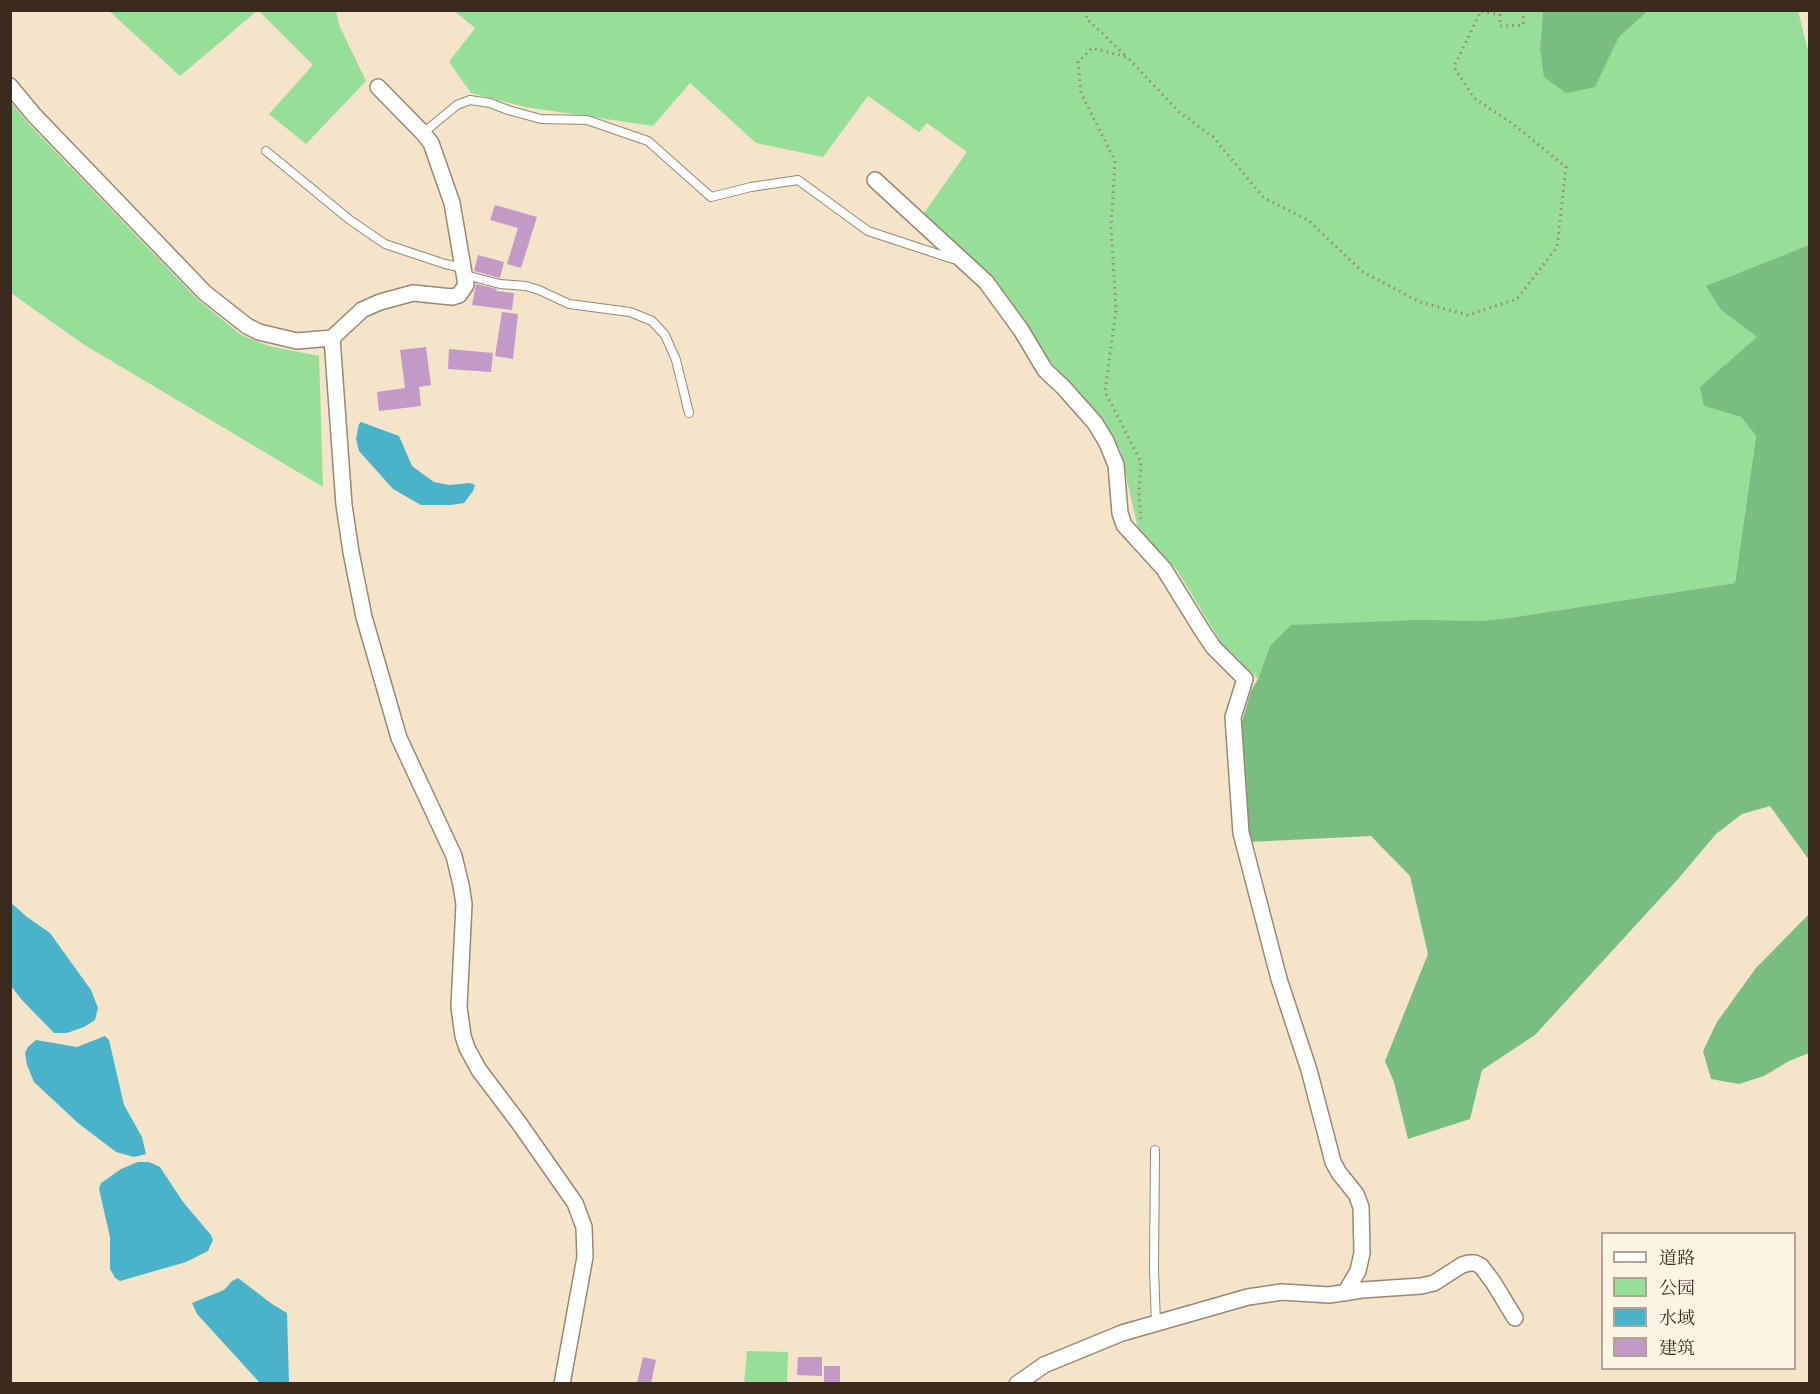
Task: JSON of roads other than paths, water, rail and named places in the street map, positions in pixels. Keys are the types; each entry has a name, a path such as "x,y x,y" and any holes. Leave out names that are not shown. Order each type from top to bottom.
{"street":[{"path":"10,86 206,293 225,310 247,326 272,336 297,341 332,338 362,310 380,302 413,293 446,297 459,295 466,285 452,202 431,143 378,87"},
{"path":"875,180 982,277 1021,330 1045,370 1095,423 1106,441 1118,472 1120,513 1124,525 1172,580 1214,648 1245,679 1233,717 1241,833 1279,979 1309,1070 1333,1162 1356,1194 1361,1207 1362,1253 1358,1271 1345,1293"},
{"path":"332,338 344,505 364,617 399,738 454,856 461,885 464,904 459,1007 464,1036 479,1070 574,1203 584,1227 585,1257 562,1383"},
{"path":"1017,1383 1056,1359 1122,1333 1262,1294 1282,1292 1329,1295 1421,1286 1434,1283 1462,1265 1475,1263 1481,1266 1493,1282 1515,1318"}],"lane":[{"path":"423,133 457,105 470,100 490,103 541,119 587,120 648,141 711,197 751,187 798,180 868,231 948,256 982,277"},
{"path":"266,151 350,220 385,244 500,284 526,286 539,290 569,304 630,312 652,321 665,335 676,360 689,412"},
{"path":"1155,1150 1156,1323"}],"water":[{"path":"361,422 399,436 412,466 434,482 449,485 470,483 475,485 473,491 464,503 421,505 393,489 359,451 356,439"},
{"path":"10,902 50,933 91,990 98,1008 95,1020 67,1033 54,1033 11,986"},
{"path":"105,1036 109,1040 124,1105 142,1137 146,1154 134,1157 116,1152 78,1123 34,1082 27,1065 25,1053 36,1040 77,1047"},
{"path":"138,1162 149,1162 160,1167 183,1202 213,1240 208,1251 186,1262 120,1281 115,1278 110,1269 110,1237 99,1189 101,1183 121,1169"},
{"path":"238,1278 287,1313 289,1383 260,1383 197,1314 192,1303 224,1290"}]}
